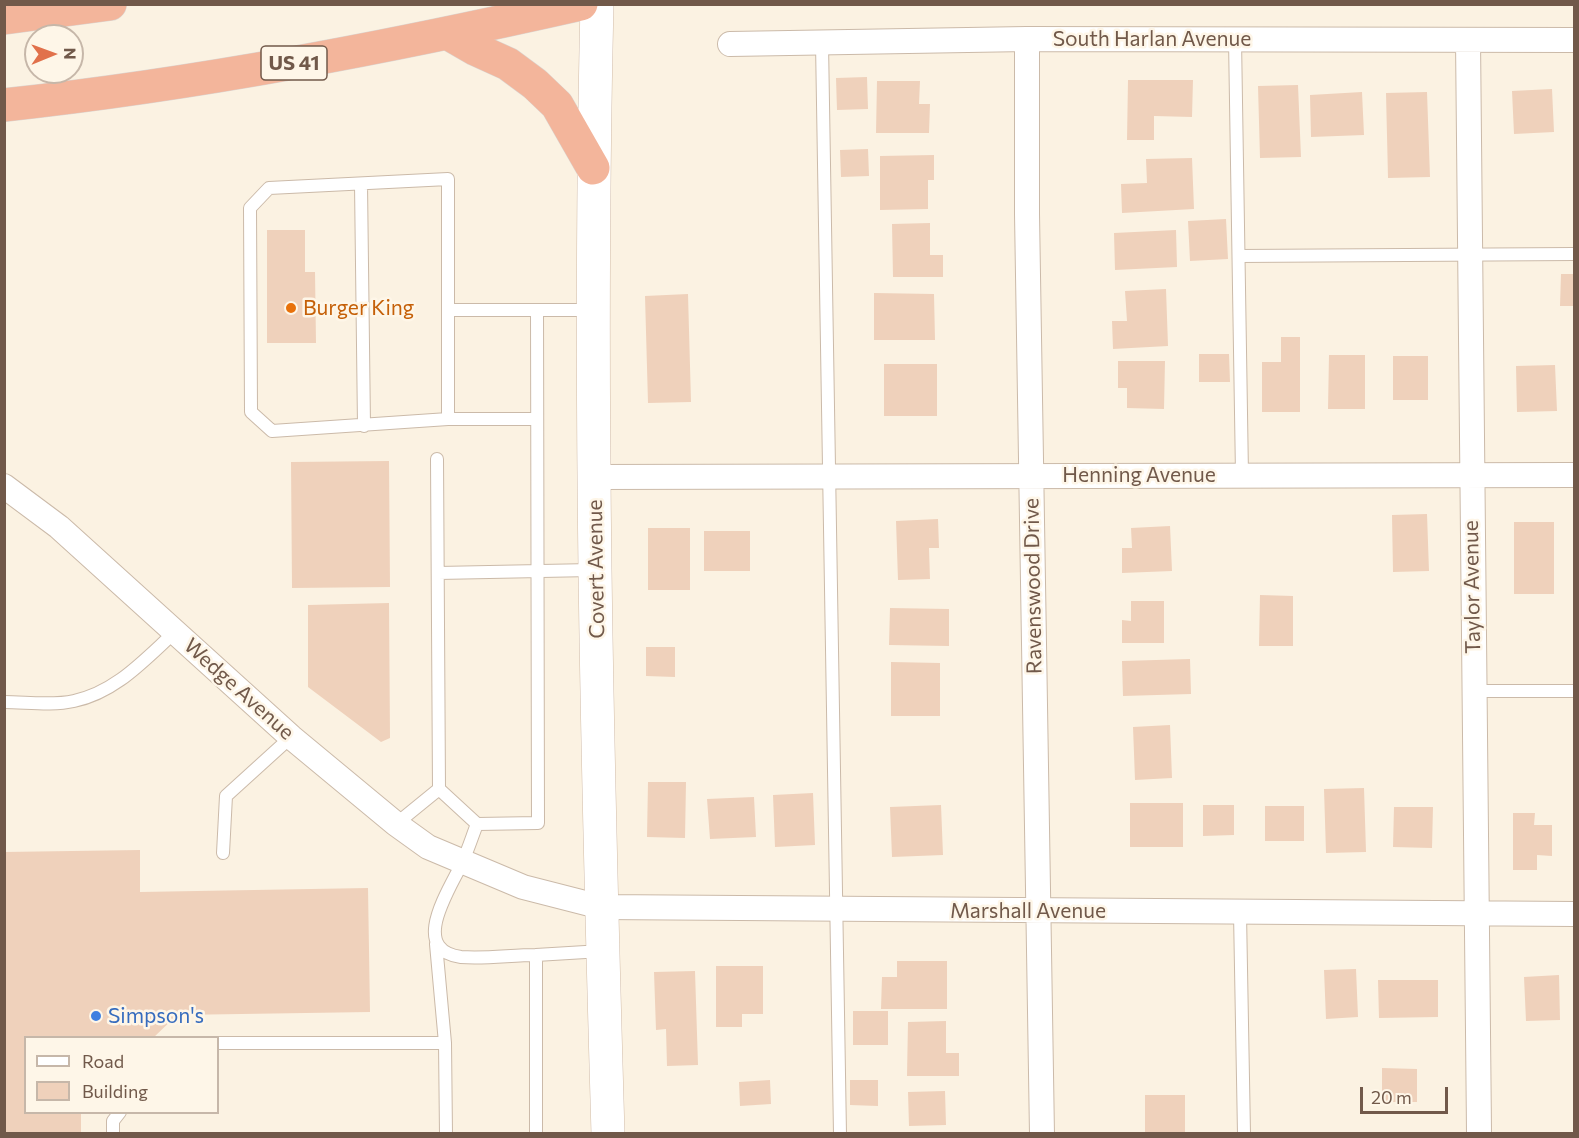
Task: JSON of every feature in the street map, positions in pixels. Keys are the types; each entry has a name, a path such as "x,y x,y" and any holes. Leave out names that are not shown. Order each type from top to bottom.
{"highway":[{"path":"4,18 110,4"},
{"name":"US 41","path":"4,105 104,94 237,74 449,33 581,4"},
{"path":"449,33 475,50 508,64 535,84 557,105 593,168"}],"main road":[{"name":"Covert Avenue","path":"597,4 593,168 593,310 602,907 608,1134"}],"street":[{"name":"South Harlan Avenue","path":"730,44 1027,39 1575,40"},
{"name":"Ravenswood Drive","path":"1027,39 1031,475 1042,1134"},
{"name":"Taylor Avenue","path":"1468,39 1470,474 1479,1134"},
{"name":"Henning Avenue","path":"595,477 1575,475"},
{"name":"Wedge Avenue","path":"4,486 59,527 291,737 396,824 428,847 488,872"},
{"name":"Marshall Avenue","path":"488,872 523,887 602,907 1575,914"}],"lane":[{"path":"1235,39 1242,475"},
{"path":"822,43 840,1134"},
{"path":"448,419 448,179 269,188 250,208 251,412 272,432 448,419 536,419"},
{"path":"361,184 364,426"},
{"path":"1239,256 1575,254"},
{"path":"449,310 593,310"},
{"path":"437,459 439,789 477,824 538,823 537,310"},
{"path":"438,573 597,570"},
{"path":"4,702 72,702 103,692 129,674 175,632"},
{"path":"1474,691 1575,691"},
{"path":"224,853 226,796 291,737"},
{"path":"396,824 439,789"},
{"path":"446,1134 445,1043 434,932 440,907 463,861 477,824"},
{"path":"1240,912 1244,1134"},
{"path":"436,944 446,952 461,957 603,951"},
{"path":"536,955 536,1134"},
{"path":"219,1043 445,1043"},
{"path":"113,1134 113,1121 119,1114"}],"building":[{"path":"867,77 868,109 837,110 836,78"},
{"path":"1128,80 1193,80 1192,117 1154,116 1154,140 1127,140"},
{"path":"877,81 920,81 919,104 930,104 929,133 876,133"},
{"path":"1298,85 1301,157 1260,158 1258,86"},
{"path":"1552,89 1554,132 1514,134 1512,91"},
{"path":"1362,92 1364,135 1311,137 1310,95"},
{"path":"1427,92 1430,177 1388,178 1386,93"},
{"path":"868,149 869,176 841,177 840,150"},
{"path":"934,155 934,180 928,180 928,209 880,210 880,156"},
{"path":"1192,158 1194,209 1122,213 1121,184 1147,183 1146,159"},
{"path":"1226,219 1228,259 1190,261 1188,221"},
{"path":"930,223 930,255 943,255 943,277 893,277 892,224"},
{"name":"Burger King","path":"267,230 305,230 305,272 315,272 316,343 267,343"},
{"path":"1176,230 1177,267 1115,270 1114,233"},
{"path":"1561,274 1574,274 1574,306 1560,306"},
{"path":"1166,289 1168,346 1113,349 1112,321 1127,321 1125,291"},
{"path":"874,293 934,294 935,340 874,340"},
{"path":"688,294 691,402 648,403 645,296"},
{"path":"1281,337 1300,337 1300,412 1262,412 1262,362 1281,362"},
{"path":"1199,354 1229,354 1230,382 1199,382"},
{"path":"1329,355 1365,355 1365,409 1328,409"},
{"path":"1393,356 1428,356 1428,400 1393,400"},
{"path":"1118,361 1165,361 1164,409 1127,408 1127,388 1118,388"},
{"path":"884,364 937,364 937,416 884,416"},
{"path":"1555,365 1557,411 1517,412 1516,366"},
{"path":"389,461 390,587 292,588 291,462"},
{"path":"1427,514 1429,571 1393,572 1392,515"},
{"path":"938,519 939,548 929,548 930,579 898,580 896,521"},
{"path":"1514,522 1554,522 1554,594 1514,594"},
{"path":"1170,526 1172,571 1122,573 1122,548 1132,548 1131,528"},
{"path":"648,528 690,528 690,590 648,590"},
{"path":"704,531 750,531 750,571 704,571"},
{"path":"1260,595 1293,596 1293,646 1259,646"},
{"path":"1131,601 1164,601 1164,643 1122,643 1122,620 1131,621"},
{"path":"389,603 390,738 381,742 308,687 308,605"},
{"path":"890,608 949,609 949,646 889,645"},
{"path":"646,647 675,647 675,677 646,676"},
{"path":"1190,659 1191,694 1123,696 1122,661"},
{"path":"891,662 940,663 940,716 891,716"},
{"path":"1170,725 1172,778 1135,780 1133,727"},
{"path":"648,782 686,782 685,838 647,837"},
{"path":"1364,788 1366,852 1326,853 1324,789"},
{"path":"813,793 815,845 775,847 773,795"},
{"path":"754,797 756,837 710,839 707,799"},
{"path":"1130,803 1183,803 1183,847 1130,847"},
{"path":"941,805 943,855 892,857 890,807"},
{"path":"1203,805 1234,805 1234,835 1203,836"},
{"path":"1265,806 1304,806 1304,841 1265,841"},
{"path":"1394,807 1433,807 1432,848 1393,847"},
{"path":"1513,813 1535,813 1534,825 1552,825 1552,856 1537,855 1537,870 1513,870"},
{"path":"140,850 140,892 368,888 370,1012 177,1015 155,1036 24,1036 24,1114 81,1114 81,1134 4,1134 4,852"},
{"path":"897,961 947,961 947,1009 881,1009 882,977 897,977"},
{"path":"716,966 763,966 763,1014 742,1014 742,1027 716,1027"},
{"path":"1356,969 1358,1017 1326,1019 1324,970"},
{"path":"695,971 698,1065 667,1066 666,1029 656,1030 654,972"},
{"path":"1559,975 1560,1020 1526,1021 1524,977"},
{"path":"1378,980 1438,980 1438,1017 1379,1018"},
{"path":"853,1011 888,1011 888,1045 853,1045"},
{"path":"946,1021 946,1053 959,1053 959,1076 907,1076 908,1022"},
{"path":"1382,1068 1417,1069 1417,1102 1382,1102"},
{"path":"770,1080 771,1104 740,1106 739,1082"},
{"path":"850,1080 878,1080 878,1106 850,1105"},
{"path":"945,1091 946,1125 909,1126 908,1092"},
{"path":"1145,1095 1185,1095 1185,1134 1145,1134"}],"place":[{"name":"Burger King","path":"291,308"},
{"name":"Simpson's","path":"96,1016"}]}
